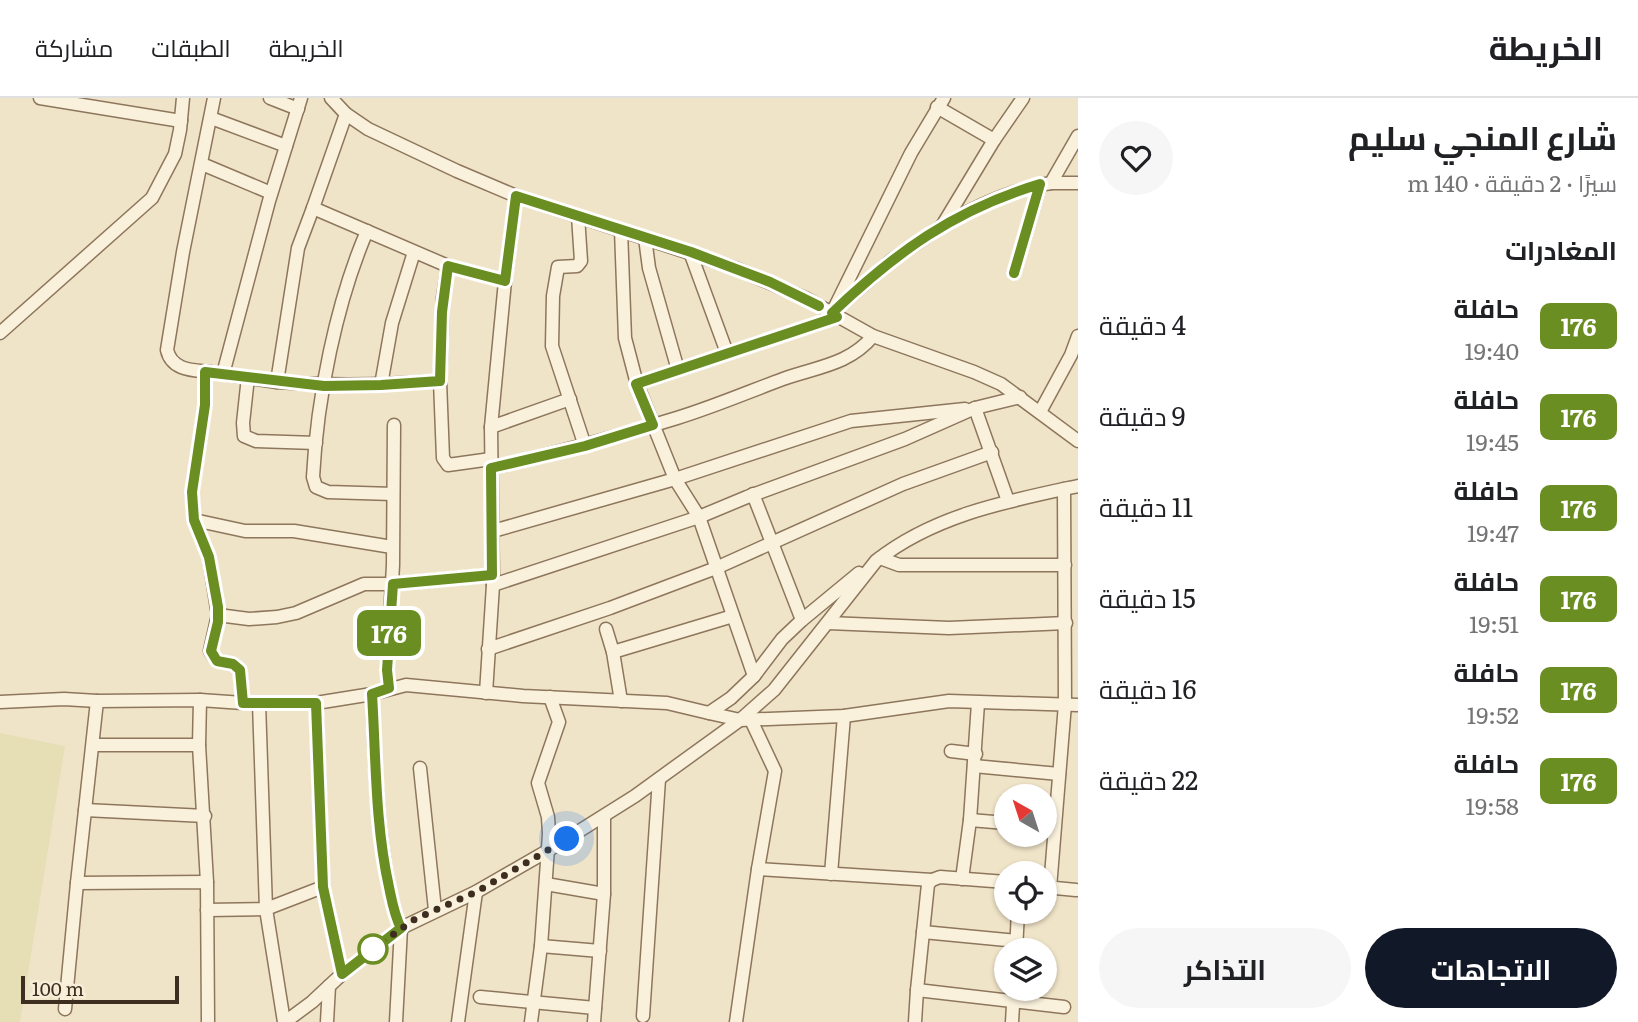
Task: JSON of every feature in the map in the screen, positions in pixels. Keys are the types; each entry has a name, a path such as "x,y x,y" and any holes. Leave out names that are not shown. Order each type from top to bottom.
{"street":[{"path":"40,98 181,121"},
{"path":"0,333 152,198 175,155 183,98"},
{"path":"214,98 183,252 167,350 170,359 187,370 324,386 440,381"},
{"path":"223,374 271,193 300,104 270,98"},
{"path":"331,98 346,114 393,142 516,196 691,252 770,282 873,336 1001,384 1078,441"},
{"path":"942,226 1023,98"},
{"path":"834,315 888,198 940,102 994,140"},
{"path":"278,382 298,248 346,114"},
{"path":"211,118 286,146"},
{"path":"1014,273 1046,184 1078,136"},
{"path":"202,164 271,193"},
{"path":"636,384 834,315 866,281 942,226 970,210 1003,195 1046,184 1078,183"},
{"path":"486,693 493,580 491,427 516,196"},
{"path":"313,208 448,266 505,281"},
{"path":"578,216 581,261 577,266 560,265 557,271 551,328 555,355 585,446"},
{"path":"621,230 625,338 636,384 675,479 699,517 754,676"},
{"path":"367,231 350,275 324,386 313,477 316,487 328,492 393,494"},
{"path":"645,238 649,268 678,370"},
{"path":"381,385 392,323 414,252"},
{"path":"691,252 727,353"},
{"path":"448,266 442,312 440,381 441,438 445,463 448,465 491,464 585,446 678,418 793,375 842,361 857,352 873,336"},
{"path":"1041,412 1078,336"},
{"path":"205,372 205,405 192,492 194,520 209,557 218,615 211,651 217,661 233,664 240,670 243,703"},
{"path":"248,377 244,436 256,441 316,443"},
{"path":"493,531 675,479 851,421 975,408 1020,397"},
{"path":"491,427 569,400"},
{"path":"975,408 1008,501"},
{"path":"218,615 249,619 296,614 364,584 493,580 699,517 753,494 905,439 975,408"},
{"path":"389,688 387,670 393,584 394,425"},
{"path":"488,649 610,608 716,568 902,484 992,452"},
{"path":"709,713 731,698 754,676 782,639 802,620 878,559 920,531 1008,501 1078,486"},
{"path":"1057,785 1071,704 1066,623 1064,489"},
{"path":"753,494 802,620"},
{"path":"194,520 245,531 271,533 286,530 392,547"},
{"path":"878,559 900,565 1065,565"},
{"path":"259,703 266,909 284,1022 401,928 476,892 549,850 745,720 774,690 878,559"},
{"path":"613,652 733,616"},
{"path":"828,623 949,628 1066,623"},
{"path":"606,629 613,652 621,701"},
{"path":"0,702 64,699 316,703 372,694 389,688 413,686 486,693 667,703 745,720 844,716 949,701 1071,704"},
{"path":"372,694 376,778 384,858 395,915 401,928 396,1022"},
{"path":"531,1022 549,850 549,825 538,783 559,722 550,697"},
{"path":"200,700 199,745 207,882 208,1022"},
{"path":"65,1009 97,701"},
{"path":"316,703 323,887 342,974"},
{"path":"962,879 970,820 978,703"},
{"path":"831,874 844,716"},
{"path":"736,1022 775,771 745,720"},
{"path":"93,745 199,745"},
{"path":"951,751 975,760 1059,774"},
{"path":"420,768 435,910"},
{"path":"643,1016 659,779"},
{"path":"85,810 205,816"},
{"path":"480,997 533,1003 594,1015 604,894 604,816"},
{"path":"970,820 994,822"},
{"path":"758,869 994,881"},
{"path":"915,1022 926,889 932,880"},
{"path":"77,883 207,882"},
{"path":"546,884 604,894"},
{"path":"207,910 266,909 323,887"},
{"path":"1057,889 1076,890"},
{"path":"458,1022 476,892"},
{"path":"923,932 994,943"},
{"path":"541,946 600,951"},
{"path":"327,1022 329,986"},
{"path":"916,990 994,994"},
{"path":"1012,1022 1014,1001"},
{"path":"1039,1001 1064,1007"}],"shaded area":[{"path":"0,733 65,746 20,1022 0,1022"}],"bus line":[{"name":"176","path":"819,306 770,282 691,252 516,196 505,281 448,266 444,283 440,381 324,386 205,372 205,405 192,492 194,520 209,557 218,607 218,622 210,645 211,651 217,661 233,664 240,670 243,703 316,703 323,887 342,974 401,928 395,915 384,858 376,778 372,694 389,688 387,670 393,584 492,575 491,468 585,446 653,425 636,384 837,317 832,313 866,281 942,226 1003,195 1040,184 1014,273"}],"route":[{"path":"373,949 415,919 476,892 567,839"}]}
